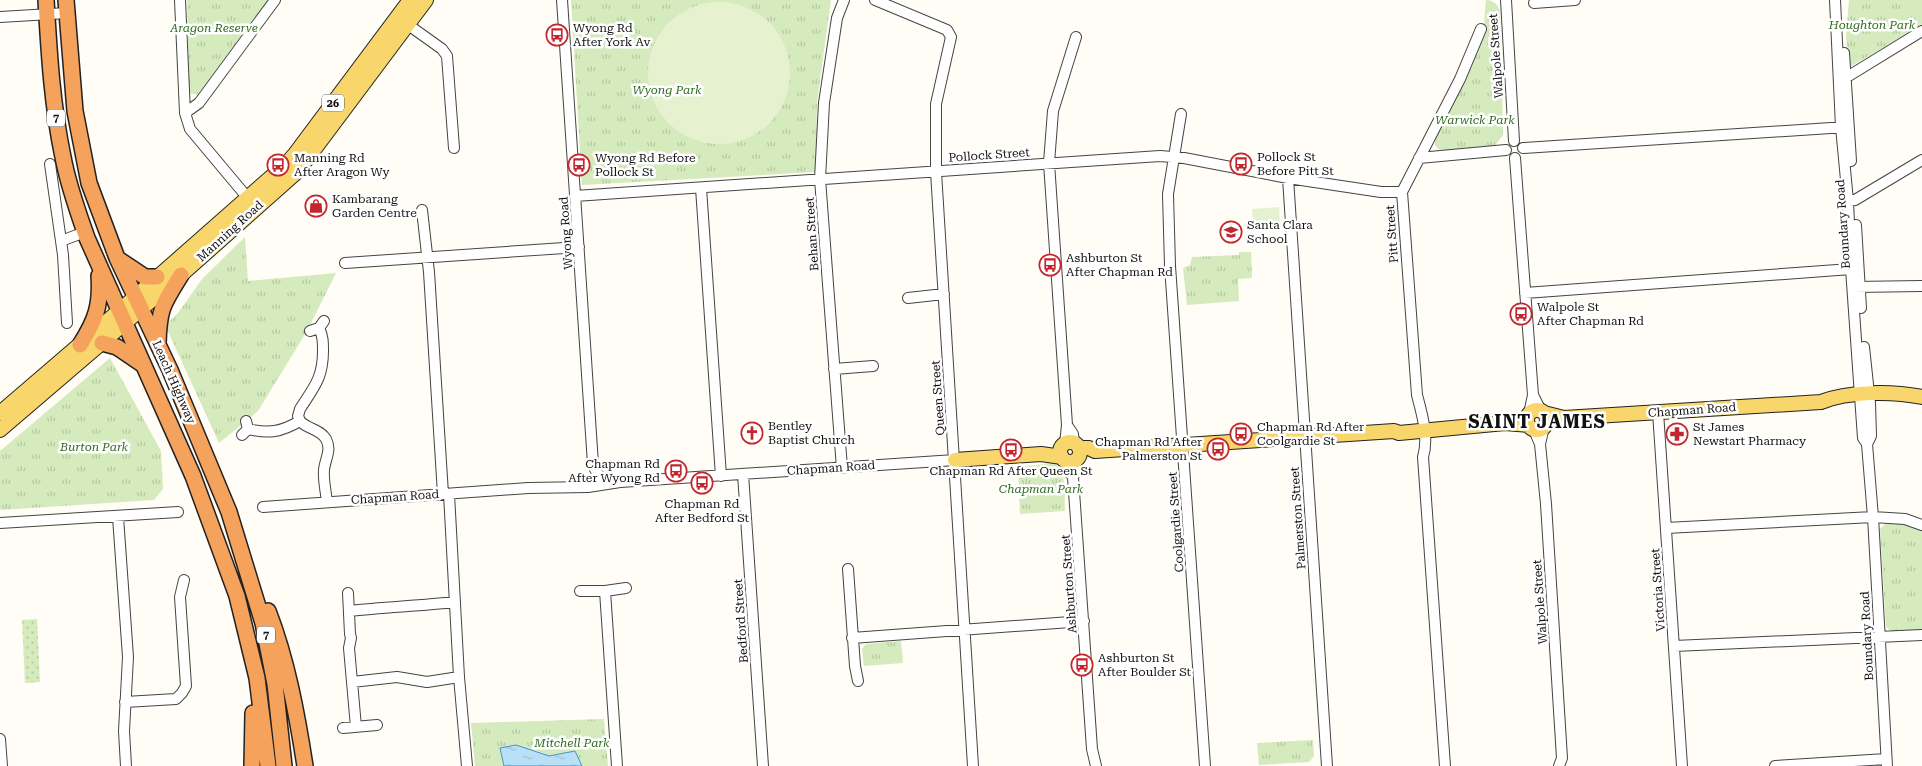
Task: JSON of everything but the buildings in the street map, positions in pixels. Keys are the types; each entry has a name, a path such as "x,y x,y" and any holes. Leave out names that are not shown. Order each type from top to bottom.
{"highway":[{"name":"Leach Highway","path":"46,7 55,115 63,158 84,232 193,476 237,596 257,678 268,766"},
{"name":"Leach Highway","path":"66,7 75,111 90,183 101,219 117,258 170,370 229,512 263,623 275,684 284,766"},
{"path":"117,258 145,277 158,277"},
{"path":"80,345 93,322 99,306 98,264"},
{"path":"158,346 160,312 181,275"},
{"path":"102,343 125,352 143,364"},
{"path":"229,512 276,631 292,693 304,766"},
{"path":"246,628 254,728 252,766"}],"main road":[{"name":"Manning Road","path":"0,413 80,345 122,318 138,304 181,275 296,154 410,0"},
{"name":"Manning Road","path":"138,304 158,277 252,202 287,181 308,159 426,0"},
{"name":"Manning Road","path":"0,430 102,343 122,318"},
{"path":"1865,399 1891,393 1922,397"},
{"name":"Chapman Road","path":"955,460 1070,452 1089,448 1095,451 1394,431 1397,428 1421,429 1437,425 1444,428 1564,418 1821,402 1831,406 1865,399"},
{"path":"1865,399 1922,405"}],"street":[{"path":"180,0 185,113 190,129 252,202"},
{"path":"185,113 199,103 275,0"},
{"name":"Wyong Road","path":"562,0 593,464"},
{"name":"Behan Street","path":"842,468 820,179 824,103 837,18 844,0"},
{"name":"Queen Street","path":"875,0 947,30 951,37 936,104 936,172 973,766"},
{"name":"Walpole Street","path":"1506,0 1514,141"},
{"path":"1534,3 1575,0"},
{"name":"Boundary Road","path":"1836,0 1843,77"},
{"name":"Boundary Road","path":"1842,0 1845,127 1858,268 1857,287 1865,399 1863,438 1867,444 1873,517 1886,762"},
{"path":"0,18 46,7 66,7"},
{"path":"408,24 442,49 447,56 454,148"},
{"name":"Pitt Street","path":"1445,766 1423,457 1425,450 1416,408 1417,395 1402,192 1460,79 1480,29"},
{"path":"1843,77 1922,31"},
{"name":"Ashburton Street","path":"1076,37 1053,111 1049,164 1068,425 1073,434 1070,452 1076,471 1073,477 1092,749 1096,766"},
{"name":"Coolgardie Street","path":"1181,114 1168,194 1170,266 1205,766"},
{"path":"1523,148 1845,127"},
{"path":"1514,141 1520,143 1523,148 1521,155 1515,158 1510,157 1506,150 1508,144 1514,141"},
{"path":"1419,158 1506,150"},
{"name":"Pollock Street","path":"575,196 1133,157 1173,156 1288,178 1380,192 1402,192"},
{"path":"1515,158 1533,395 1537,420"},
{"path":"1851,200 1922,160"},
{"path":"50,164 61,241 67,323"},
{"name":"Palmerston Street","path":"1288,178 1327,766"},
{"path":"701,188 721,476"},
{"name":"Boundary Road","path":"1851,200 1851,269 1857,287"},
{"path":"422,210 467,766"},
{"path":"61,241 84,232"},
{"path":"345,263 579,247"},
{"path":"1525,293 1851,269"},
{"path":"1857,287 1922,286"},
{"path":"908,298 944,294"},
{"path":"317,327 323,339 322,374 300,409 298,416 304,426 316,430 326,439 329,451 324,470 327,502"},
{"path":"834,369 873,366"},
{"name":"Victoria Street","path":"1658,412 1682,766"},
{"name":"Walpole Street","path":"1537,420 1546,504 1562,763"},
{"path":"245,428 260,432 284,431 300,421"},
{"name":"Chapman Road","path":"263,507 955,460"},
{"name":"Chapman Road","path":"593,464 596,473 605,480 620,482"},
{"name":"Bedford Street","path":"743,474 763,766"},
{"path":"0,523 178,512"},
{"path":"118,517 128,657 124,731 126,766"},
{"path":"1666,528 1873,517 1905,519 1922,525"},
{"path":"848,569 854,666 858,681"},
{"path":"125,702 176,698 186,686 180,597 184,580"},
{"path":"580,591 605,591 626,588"},
{"path":"605,591 617,766"},
{"path":"348,593 351,638 349,648 356,727"},
{"path":"349,611 386,606 405,607 455,602"},
{"path":"852,638 1084,620"},
{"path":"1674,646 1922,635"},
{"path":"352,682 397,677 427,682 459,677"},
{"path":"343,728 377,725"},
{"path":"0,739 2,766"},
{"name":"Ashburton Street","path":"1090,766 1092,749"},
{"path":"1775,766 1886,762"}],"green space":[{"name":"Aragon Reserve","path":"187,0 268,0 197,95 189,93"},
{"name":"Wyong Park","path":"571,0 831,0 817,102 816,172 582,185"},
{"name":"Warwick Park","path":"1486,0 1495,3 1500,11 1503,135 1493,148 1438,149 1435,145 1435,137 1483,35"},
{"name":"Houghton Park","path":"1849,0 1922,0 1922,25 1848,68 1846,34"},
{"path":"719,2 733,3 746,7 769,23 785,46 789,59 789,87 785,100 769,123 746,139 733,143 719,144 705,143 692,139 669,123 653,100 649,87 648,73 649,59 653,46 669,23 692,7 705,3"},
{"path":"1279,207 1280,223 1253,226 1252,209"},
{"path":"245,237 248,281 336,273 307,331 258,411 219,443 165,325 178,313 202,279"},
{"path":"1239,252 1251,252 1252,278 1238,279 1239,301 1187,305 1183,268 1190,265 1192,257 1239,255"},
{"name":"Burton Park","path":"110,358 161,451 163,489 154,500 0,510 0,451"},
{"name":"Chapman Park","path":"1053,463 1058,466 1063,477 1065,511 1020,514 1018,467"},
{"path":"1887,522 1899,522 1922,529 1922,631 1894,633 1886,627 1880,529"},
{"path":"37,619 40,682 25,683 22,620"},
{"path":"901,641 903,663 864,666 862,649 866,644"},
{"name":"Mitchell Park","path":"604,719 608,766 475,766 471,723"},
{"path":"1313,740 1314,756 1309,762 1259,765 1257,743"}],"water":[{"path":"516,745 549,756 575,751 582,766 504,766 500,748"}],"place":[{"name":"Wyong Rd After York Av","path":"557,35"},
{"name":"Pollock St Before Pitt St","path":"1241,164"},
{"name":"Manning Rd After Aragon Wy","path":"278,165"},
{"name":"Wyong Rd Before Pollock St","path":"579,165"},
{"name":"Kambarang Garden Centre","path":"316,206"},
{"name":"Santa Clara School","path":"1231,232"},
{"name":"Ashburton St After Chapman Rd","path":"1050,265"},
{"name":"Walpole St After Chapman Rd","path":"1521,314"},
{"name":"Bentley Baptist Church","path":"752,433"},
{"name":"Chapman Rd After Coolgardie St","path":"1241,434"},
{"name":"St James Newstart Pharmacy","path":"1677,434"},
{"name":"Chapman Rd After Palmerston St","path":"1218,449"},
{"name":"Chapman Rd After Queen St","path":"1011,450"},
{"name":"Chapman Rd After Wyong Rd","path":"676,471"},
{"name":"Chapman Rd After Bedford St","path":"702,483"},
{"name":"Ashburton St After Boulder St","path":"1082,665"}],"district":[{"name":"SAINT JAMES","path":"1537,421"}]}
